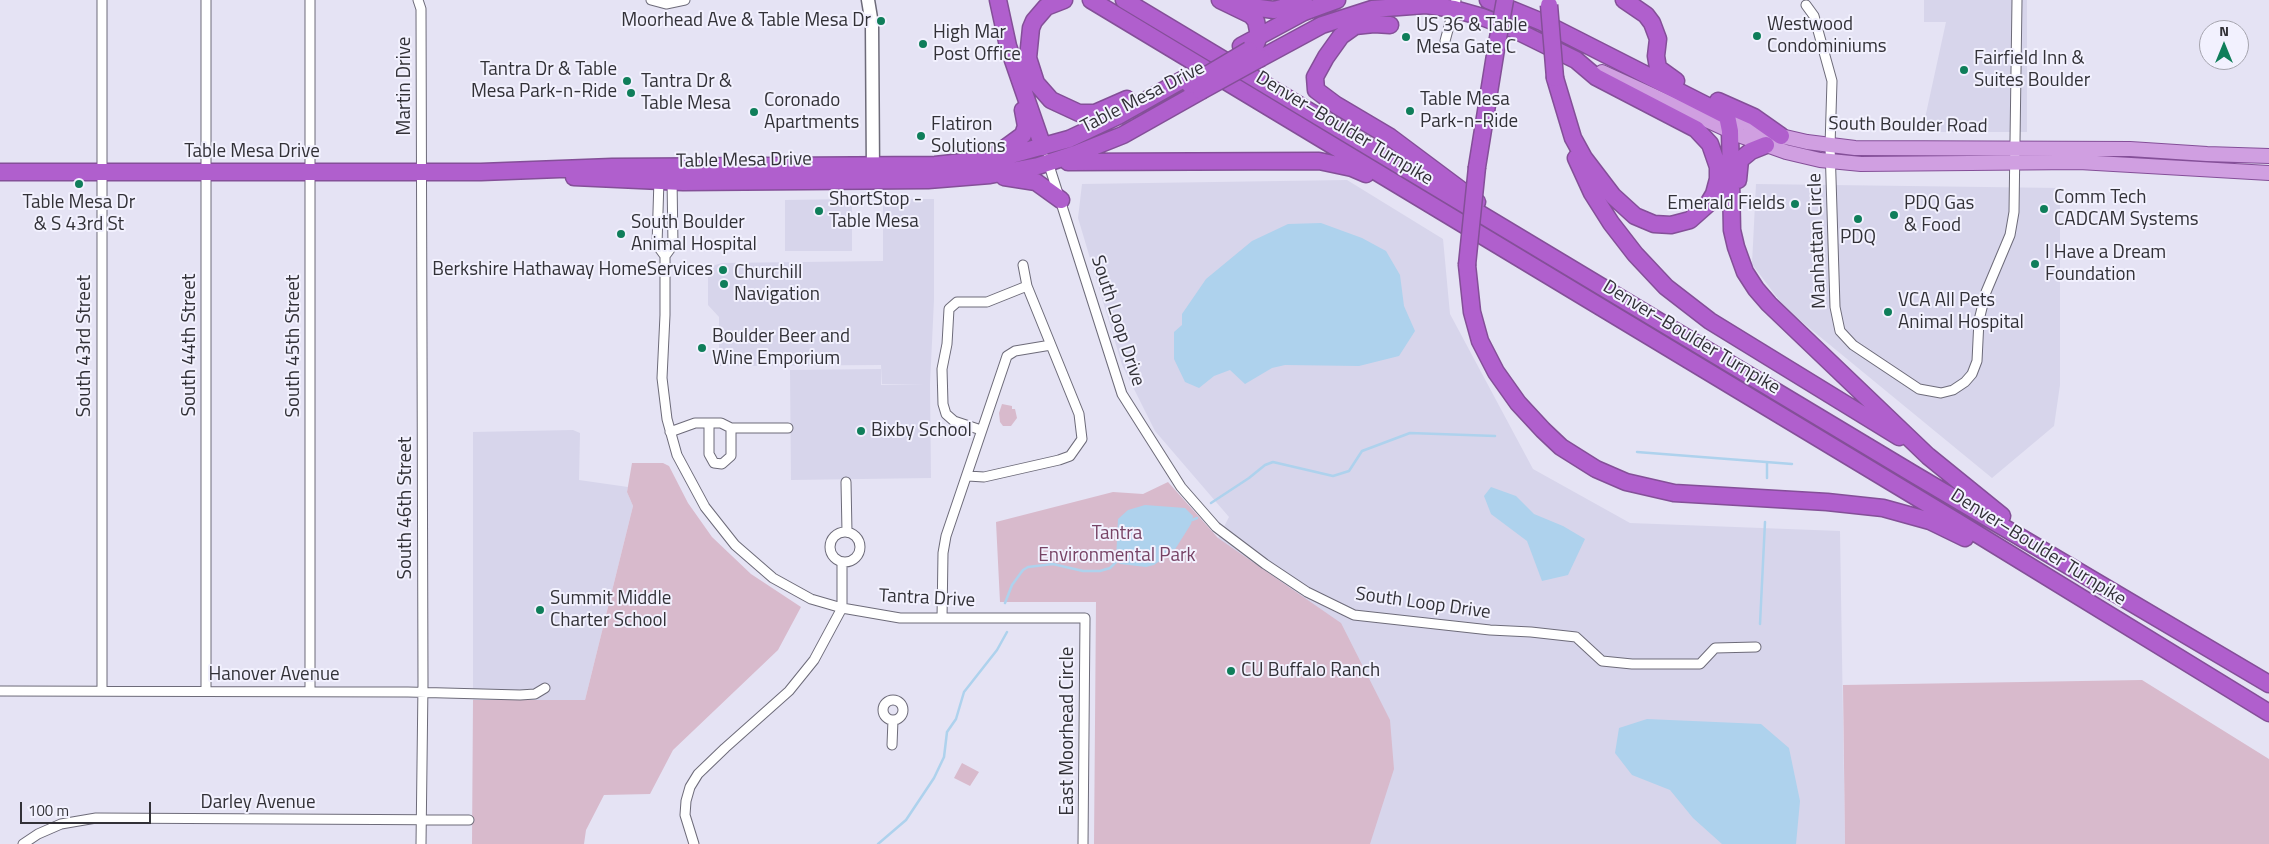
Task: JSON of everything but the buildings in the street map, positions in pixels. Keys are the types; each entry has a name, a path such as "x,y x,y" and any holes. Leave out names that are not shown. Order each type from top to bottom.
{"highway":[{"path":"998,0 1008,46 1018,79 1043,147"},
{"path":"1064,0 1052,3 1040,12 1034,21 1029,36 1028,58 1031,71 1041,90 1051,100 1071,110 1089,114 1108,108 1147,89 1186,86"},
{"path":"1072,0 1112,13"},
{"name":"Denver–Boulder Turnpike","path":"1091,0 1956,521 2269,713"},
{"name":"Denver–Boulder Turnpike","path":"1124,0 1915,476 2269,684"},
{"path":"1226,2 1274,10 1308,0"},
{"name":"Table Mesa Drive","path":"989,167 1049,163 1116,138 1153,119 1186,86 1251,51 1259,36 1304,12 1337,0"},
{"name":"South Boulder Road","path":"1488,0 1542,22 1729,124"},
{"path":"1505,0 1477,167 1467,265 1472,312 1480,341 1496,372 1518,404 1568,452 1596,469 1626,482 1674,493 1844,503 1906,513 1951,530 2024,570 2067,590"},
{"path":"1624,0 1646,15 1652,23 1658,39 1657,65 1663,74 1754,117 1781,136"},
{"path":"1226,2 1251,15 1259,27 1259,36"},
{"path":"1549,2 1555,78 1563,125 1585,178 1611,223 1652,273 1681,300 1710,321 1928,456"},
{"name":"Table Mesa Drive","path":"0,172 504,171 603,180 873,173 952,179 1099,126 1186,86 1251,51 1322,24 1361,12 1410,5 1455,4 1542,42"},
{"path":"1361,12 1390,25 1355,26 1341,36 1326,57 1316,77 1314,84 1318,93 1415,155 1538,248"},
{"name":"South Boulder Road","path":"1542,42 1576,60"},
{"path":"1555,78 1567,121 1584,158 1624,206 1643,220 1662,225 1679,224 1690,220 1703,210 1714,194 1718,179 1715,156 1706,138 1685,122 1596,77 1576,60"},
{"path":"1018,79 1019,96 1025,119 1025,132 989,167 1036,182 1050,190 1061,200"},
{"path":"1729,124 1731,218 1736,247 1745,272 1769,304 1928,456 2017,527 2134,603"},
{"path":"1731,218 1738,197 1738,168 1740,160 1751,151 1766,145"},
{"path":"1049,163 1102,160 1134,170 1160,172 1225,171 1270,161 1319,161 1352,168 1430,204"}],"main road":[{"name":"South Boulder Road","path":"1576,60 1729,124 1766,145 1802,156 1831,162 1860,164 2079,162 2269,173"},
{"name":"South Boulder Road","path":"1729,124 1830,146 1855,148 2079,148 2269,156"}],"street":[{"name":"South 43rd Street","path":"102,0 102,691"},
{"name":"South 44th Street","path":"206,0 206,690"},
{"name":"South 45th Street","path":"310,0 310,692"},
{"name":"Martin Drive","path":"418,0 421,9 421,172"},
{"path":"651,0 666,4 685,0"},
{"path":"868,0 872,24 873,173"},
{"path":"2016,162 2018,0"},
{"path":"1445,41 1455,4"},
{"path":"1806,5 1814,16 1832,80 1831,162"},
{"name":"South Loop Drive","path":"1043,147 1122,394 1181,487 1216,527 1265,564 1306,592 1354,616 1576,637 1602,661 1632,664 1700,664 1714,648 1756,647"},
{"name":"Manhattan Circle","path":"1831,162 1835,307 1840,331 1853,345 1919,389 1941,393 1953,390 1965,382 1972,374 1977,361 1979,320 1986,292 2010,235 2014,212 2016,162"},
{"name":"South 46th Street","path":"421,172 423,692 421,844"},
{"name":"Tantra Drive","path":"665,256 657,245 666,177"},
{"name":"Tantra Drive","path":"666,177 673,245 665,256 662,378 670,432 677,455 705,507 735,545 753,562 789,588 811,598 842,608 900,618 1085,618"},
{"path":"968,476 984,477 1059,460 1070,456 1082,439 1079,414 1027,286 1022,265"},
{"path":"981,430 954,420 946,414 943,404 942,369 947,344 949,309 958,302 987,302 1027,286"},
{"path":"942,618 943,553 948,528 968,476 981,430 1008,356 1015,351 1051,345"},
{"path":"670,432 695,423 721,423 731,428 788,428"},
{"path":"709,423 709,452 715,463 723,463 731,458 731,428"},
{"path":"846,482 848,532 858,540 860,550 852,560 842,562 832,554 830,542 836,535 848,532"},
{"path":"694,844 686,816 686,801 690,787 698,774 800,679 814,660 842,608 842,562"},
{"name":"East Moorhead Circle","path":"1083,844 1085,618"},
{"name":"Hanover Avenue","path":"0,691 206,690 520,695 535,694 545,688"},
{"path":"892,720 892,745"},
{"name":"Darley Avenue","path":"23,844 38,834 61,824 96,818 469,820"}],"shaded area":[{"path":"1924,0 2027,0 2027,132 1922,132 1946,22 1924,22"},
{"path":"1347,180 1443,239 1450,314 1533,469 1630,523 1840,531 1845,844 1094,844 1204,565 1229,517 1155,431 1122,365 1078,218 1082,184"},
{"path":"1756,184 2060,188 2060,385 2054,426 1992,478 1785,308 1752,264"},
{"path":"852,199 852,251 785,251 785,200"},
{"path":"883,199 934,199 934,300 930,384 931,478 791,480 790,370 881,369 881,385 924,384 882,384 881,365 719,366 719,317 708,305 708,274 715,265 722,263 883,261"},
{"path":"1321,223 1362,238 1386,251 1400,275 1404,306 1415,331 1399,356 1359,366 1285,365 1272,368 1245,384 1230,370 1214,376 1199,388 1185,382 1174,359 1174,332 1182,325 1182,314 1206,279 1252,241 1288,224"},
{"name":"Summit Middle Charter School","path":"573,430 580,433 579,480 628,487 627,492 633,506 585,700 473,700 473,432"},
{"path":"1491,487 1516,496 1534,514 1563,526 1585,539 1568,575 1542,581 1527,541 1491,514 1484,496"},
{"path":"1145,505 1185,508 1193,516 1191,524 1174,551 1154,565 1146,567 1120,564 1116,560 1118,519 1128,510"},
{"path":"1647,719 1761,724 1789,748 1800,801 1796,844 1722,844 1693,818 1670,790 1632,775 1615,753 1619,728"}],"green space":[{"path":"1002,404 1012,406 1012,409 1015,409 1017,418 1011,426 1003,426 1000,422 999,413"},
{"path":"632,463 663,463 669,466 688,503 712,537 751,574 801,607 778,650 673,750 650,794 604,795 586,830 584,844 472,844 473,700 585,700 633,506 627,492"},
{"name":"CU Buffalo Ranch","path":"1168,482 1218,538 1341,623 1390,720 1394,769 1370,844 1094,844 1096,602 1000,602 996,522 1113,492 1143,494"},
{"path":"2142,680 2269,759 2269,844 1845,844 1843,685"},
{"path":"962,763 979,772 970,786 954,778"}],"waterway":[{"path":"1211,503 1265,465 1273,462 1333,476 1349,471 1362,451 1410,433 1495,436"},
{"path":"1637,452 1792,464"},
{"path":"1767,463 1767,478"},
{"path":"1192,520 1197,518"},
{"path":"1760,624 1765,522"},
{"path":"1005,603 1012,585 1023,570 1028,567 1053,564 1083,571 1100,571 1110,568 1117,561"},
{"path":"878,844 906,820 934,778 944,757 947,732 956,719 964,692 997,650 1007,632"}],"place":[{"name":"Moorhead Ave & Table Mesa Dr","path":"881,21"},
{"name":"Westwood Condominiums","path":"1757,36"},
{"name":"US 36 & Table Mesa Gate C","path":"1406,37"},
{"name":"High Mar Post Office","path":"923,44"},
{"name":"Fairfield Inn & Suites Boulder","path":"1964,70"},
{"name":"Tantra Dr & Table Mesa Park-n-Ride","path":"627,81"},
{"name":"Tantra Dr & Table Mesa","path":"631,93"},
{"name":"Table Mesa Park-n-Ride","path":"1410,111"},
{"name":"Coronado Apartments","path":"754,112"},
{"name":"Flatiron Solutions","path":"921,136"},
{"name":"Table Mesa Dr & S 43rd St","path":"79,184"},
{"name":"Emerald Fields","path":"1795,204"},
{"name":"Comm Tech CADCAM Systems","path":"2044,209"},
{"name":"ShortStop - Table Mesa","path":"819,211"},
{"name":"PDQ Gas & Food","path":"1894,215"},
{"name":"PDQ","path":"1858,219"},
{"name":"South Boulder Animal Hospital","path":"621,234"},
{"name":"I Have a Dream Foundation","path":"2035,264"},
{"name":"Berkshire Hathaway HomeServices","path":"723,270"},
{"name":"Churchill Navigation","path":"724,284"},
{"name":"VCA All Pets Animal Hospital","path":"1888,312"},
{"name":"Boulder Beer and Wine Emporium","path":"702,348"},
{"name":"Bixby School","path":"861,431"},
{"name":"Summit Middle Charter School","path":"540,610"},
{"name":"CU Buffalo Ranch","path":"1231,671"}],"park label":[{"name":"Tantra Environmental Park","path":"1117,545"}]}
